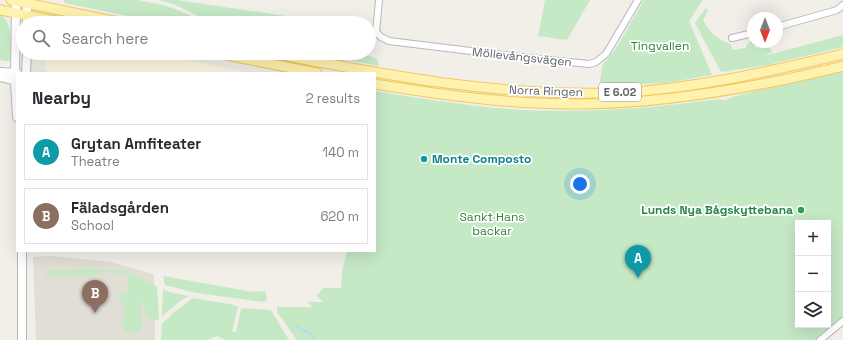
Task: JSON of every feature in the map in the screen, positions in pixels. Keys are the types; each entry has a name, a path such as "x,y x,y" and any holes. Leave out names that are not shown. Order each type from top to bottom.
{"main road":[{"path":"16,77 16,13 14,0 91,16"},
{"path":"27,2 27,16"},
{"path":"0,10 16,13 22,16"},
{"name":"Norra Ringen","path":"376,73 432,82 498,90 582,93 612,92 658,89 706,83 843,54"},
{"path":"26,72 27,60"},
{"path":"251,60 312,72"},
{"name":"Norra Ringen","path":"308,60 371,72"},
{"name":"Norra Ringen","path":"376,84 497,100 583,104 659,100 715,92 776,81 843,66"},
{"path":"0,72 16,77"},
{"path":"0,77 16,77"},
{"path":"22,252 22,340"}],"street":[{"name":"Möllevångsvägen","path":"379,0 376,32 381,37 394,42 589,64 596,62 606,54 638,0"},
{"path":"783,25 837,10 843,5"},
{"path":"732,38 747,34"},
{"path":"820,340 843,321"}],"shaded area":[{"path":"46,60 187,60 243,72 51,72 44,70"},
{"path":"52,256 111,262 154,274 155,340 36,340 33,257"}],"green space":[{"path":"64,0 139,0 168,7 193,16 128,16 65,3"},
{"path":"159,0 177,0 286,16 198,16 176,5"},
{"path":"545,0 590,0 567,40 538,36"},
{"name":"Tingvallen","path":"644,0 703,0 689,21 712,75 666,83 599,86 603,64 615,50"},
{"path":"706,8 708,10 703,20 717,38 730,44 733,50 745,48 747,45 747,48 771,48 772,52 764,56 843,35 843,47 767,65 721,72 695,23"},
{"path":"0,15 7,22 9,28 11,42 10,61 2,61 0,59"},
{"path":"376,59 379,66 349,60 376,60"},
{"name":"Sankt Hans backar","path":"843,70 843,318 831,328 831,220 795,220 795,328 831,328 816,340 297,340 277,312 277,307 312,307 308,302 323,302 317,296 323,288 341,288 342,272 347,252 376,252 376,91 467,105 504,109 547,111 646,107 719,99 726,100 732,97"},
{"path":"94,269 126,271 157,287 159,320 146,318 144,302 141,302 141,332 124,332 124,302 119,301 118,294 128,293 128,275 107,272 92,275 45,276 47,270"},
{"path":"163,276 253,292 265,291 267,299 264,302 197,293 165,285"},
{"path":"163,289 172,293 189,296 162,316"},
{"path":"193,298 235,305 238,307 232,331 236,332 241,309 271,310 289,340 226,340 217,336 206,340 161,340 162,324 173,313"}],"waterway":[{"path":"296,327 311,334 315,338"}],"place":[{"name":"Monte Composto","path":"424,159"},
{"name":"Lunds Nya Bågskyttebana","path":"801,210"},
{"name":"Grytan Amfiteater","path":"638,278"},
{"name":"Fäladsgården","path":"95,313"}]}
